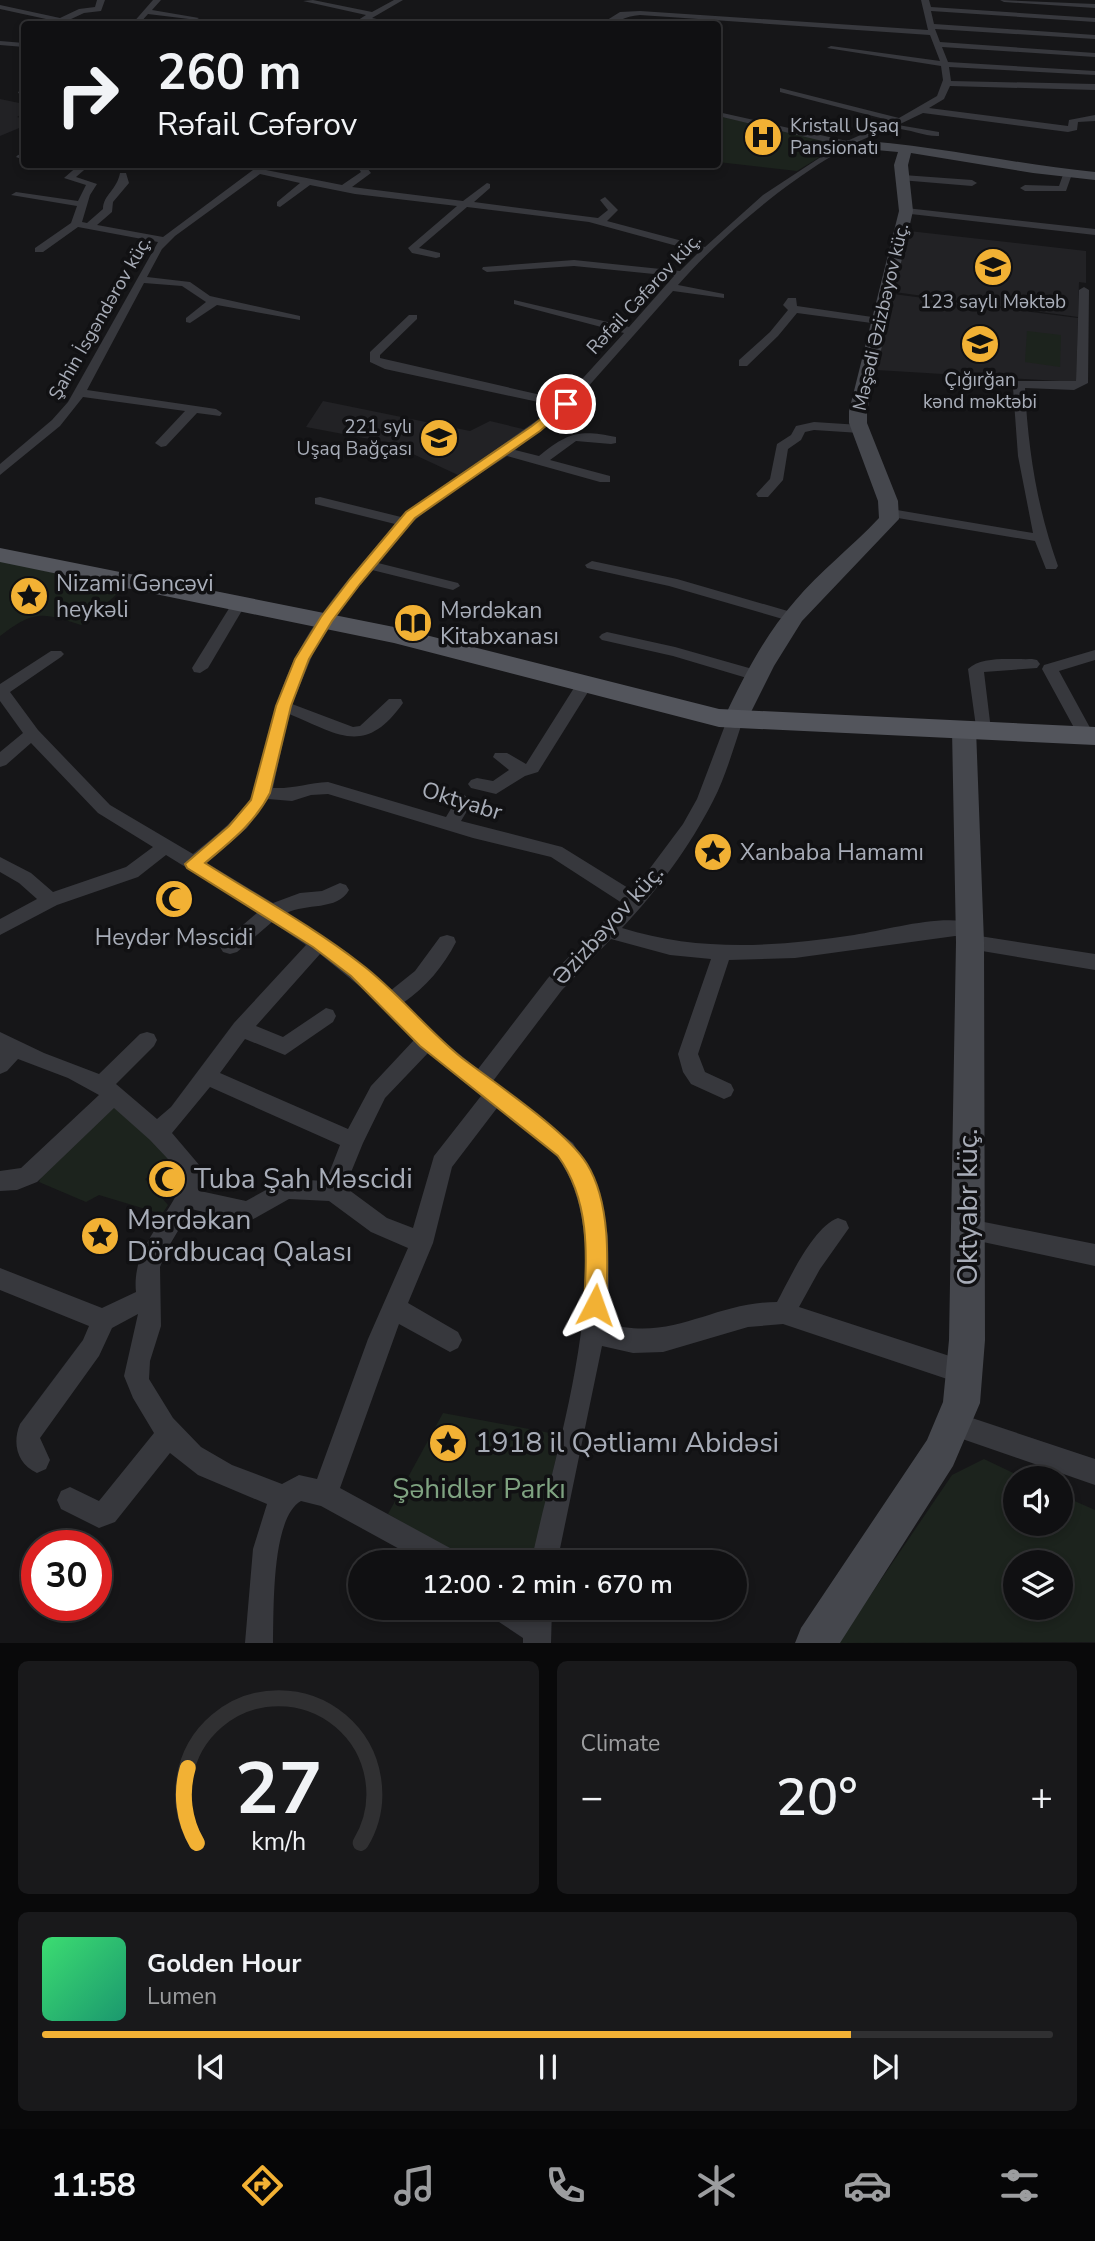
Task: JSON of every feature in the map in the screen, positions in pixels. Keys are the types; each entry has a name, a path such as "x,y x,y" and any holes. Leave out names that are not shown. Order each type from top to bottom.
{"main road":[{"path":"0,555 326,620 736,720 1091,735"}],"street":[{"path":"3,8 25,0"},
{"path":"62,20 82,11 98,9 101,0"},
{"path":"138,21 157,0"},
{"path":"361,21 399,0"},
{"path":"1004,0 1095,6"},
{"path":"307,1 372,14"},
{"path":"869,141 941,97 946,82 945,65 926,5 1095,20"},
{"path":"3,8 66,21"},
{"path":"148,12 195,18 192,20"},
{"path":"612,21 623,14 639,13 934,35 1095,55"},
{"path":"20,21 35,14"},
{"path":"934,35 1095,37"},
{"path":"0,44 21,45"},
{"path":"831,48 945,65 1095,73"},
{"path":"946,82 1095,87"},
{"path":"783,90 936,134"},
{"path":"922,110 1060,128 1074,128 1073,120 1077,118 1095,118"},
{"path":"721,115 848,144 869,141 905,149 1095,176"},
{"path":"1060,128 1066,141"},
{"name":"Rəfail Cəfərov küç.","path":"263,793 283,706 307,649 326,620 404,522 432,499 505,451 566,404 670,287 706,251 766,197 836,149 848,144"},
{"name":"Məşədi Əzizbəyov küç.","path":"891,513 860,429 858,411 906,211 907,190 901,161 905,149"},
{"path":"39,250 76,224 81,204 92,184 69,178 82,168"},
{"name":"Şahin İsgəndərov küç.","path":"0,471 55,423 80,393 164,240 262,168"},
{"path":"343,189 366,173 362,168"},
{"path":"257,171 343,189 601,221 706,251"},
{"path":"1025,188 1063,189 1067,174"},
{"path":"89,226 108,210 108,202 124,183 123,175"},
{"path":"903,178 972,183"},
{"path":"280,204 307,182"},
{"path":"436,255 413,248 487,186"},
{"path":"16,195 81,204"},
{"path":"601,221 613,210 605,200"},
{"path":"906,211 1095,232"},
{"path":"76,224 164,240"},
{"path":"488,269 574,263 682,274"},
{"path":"140,280 186,284 198,295 215,301 296,318"},
{"path":"670,287 720,296"},
{"path":"1051,566 1040,538 1020,427 1020,384 1074,386 1089,379 1084,290"},
{"path":"190,320 215,301"},
{"path":"518,302 630,331"},
{"path":"743,363 774,334 793,304 879,321"},
{"path":"413,317 374,355 374,360 389,366 566,404"},
{"path":"80,393 117,396 216,413"},
{"path":"161,443 194,410"},
{"path":"763,494 776,480 782,447 796,437 800,429 814,426 860,429"},
{"path":"541,461 572,436 583,434 611,440"},
{"path":"505,451 605,479"},
{"path":"320,501 404,522"},
{"path":"736,720 757,676 793,617 834,572 882,527 891,513 1040,538"},
{"path":"369,565 453,586"},
{"path":"592,565 683,585 793,617"},
{"path":"200,668 240,603"},
{"path":"607,637 675,652 757,676"},
{"path":"56,654 21,680 0,691 32,734 104,808 272,912 358,971 427,1040 565,1150 580,1171 592,1209 598,1250 593,1331 547,1550"},
{"path":"1091,735 1050,669 1095,655"},
{"path":"973,729 976,669 984,666 1032,664"},
{"path":"477,784 496,788 535,765 584,684"},
{"path":"283,706 297,709 352,733 365,730 395,703"},
{"name":"Əzizbəyov küç.","path":"325,1494 380,1339 422,1243 442,1163 555,984 635,902 697,816 736,720"},
{"name":"Oktyabr küç.","path":"816,1643 940,1454 954,1424 965,1373 969,1229 969,936 973,729"},
{"path":"0,761 32,734"},
{"path":"501,757 523,771"},
{"name":"Oktyabr","path":"263,793 292,795 310,789 328,788 450,825 556,852 635,902"},
{"path":"193,864 243,822 263,793"},
{"path":"450,825 464,801"},
{"path":"0,928 50,900 132,872 165,847"},
{"path":"0,864 25,878 50,900"},
{"path":"230,947 272,912 303,900 322,901 340,890"},
{"path":"609,931 656,945 722,954 814,949 944,928 969,936 1095,962"},
{"path":"389,1002 411,988 430,970 447,942"},
{"path":"158,1133 178,1114 241,1029 319,943"},
{"path":"722,954 688,1054 693,1072 698,1078 724,1090"},
{"path":"241,1029 285,1048 326,1016"},
{"path":"0,1181 17,1180 29,1175 108,1090 147,1040"},
{"path":"333,1191 353,1141 378,1092 427,1040"},
{"path":"5,1051 83,1075 108,1090 158,1133 195,1173 195,1182 147,1266 149,1325 136,1375 169,1434 187,1453 209,1469 284,1497"},
{"path":"205,1076 261,1098 353,1141"},
{"path":"185,1197 248,1212 286,1189 333,1191 379,1225 422,1243"},
{"path":"783,1313 812,1261 838,1227"},
{"path":"969,1229 1095,1255"},
{"path":"0,1279 104,1320"},
{"path":"37,1460 29,1449 29,1433 91,1349 104,1320 125,1307 148,1299"},
{"path":"394,1308 450,1340"},
{"path":"593,1331 646,1342 744,1316 768,1312 783,1313 965,1373"},
{"path":"954,1424 1095,1472"},
{"path":"70,1500 99,1514 106,1513 169,1434"},
{"path":"259,1643 262,1578 274,1517 284,1497 299,1488 325,1494 428,1550"}],"shaded area":[{"path":"0,99 21,103 21,115 17,117 21,118 21,127 0,136"},
{"name":"123 saylı Məktəb","path":"909,231 1086,251 1086,283 1079,282 1078,317 894,292"},
{"name":"Çığırğan kənd məktəbi","path":"893,294 1078,318 1076,382 876,370"},
{"name":"221 sylı Uşaq Bağçası","path":"323,401 470,431 490,421 527,430 458,475 400,448 401,445 306,427"}],"green space":[{"path":"721,117 841,144 797,171 721,162"},
{"path":"1027,331 1061,335 1060,367 1025,362"},
{"path":"0,561 124,588 81,625 39,616 22,621 0,636"},
{"path":"111,1104 173,1158 145,1179 168,1205 162,1214 99,1195 86,1202 39,1182 44,1170"},
{"name":"Şəhidlər Parkı","path":"443,1413 561,1435 536,1550 450,1550 388,1514"},
{"path":"984,1459 1003,1468 1003,1536 1073,1536 1073,1500 1095,1510 1095,1642 838,1643 952,1475"}],"place":[{"name":"Kristall Uşaq Pansionatı","path":"763,137"},
{"name":"123 saylı Məktəb","path":"993,267"},
{"name":"Çığırğan kənd məktəbi","path":"980,344"},
{"name":"221 sylı Uşaq Bağçası","path":"439,438"},
{"name":"Nizami Gəncəvi heykəli","path":"29,596"},
{"name":"Mərdəkan Kitabxanası","path":"413,623"},
{"name":"Xanbaba Hamamı","path":"713,852"},
{"name":"Heydər Məscidi","path":"174,899"},
{"name":"Tuba Şah Məscidi","path":"167,1179"},
{"name":"Mərdəkan Dördbucaq Qalası","path":"100,1236"},
{"name":"1918 il Qətliamı Abidəsi","path":"448,1443"}],"route":[{"path":"566,404 536,429 410,515 341,598 310,643 283,706 263,793 243,822 193,864 252,899 358,971 402,1018 427,1040 565,1150 574,1160 586,1184 592,1209 598,1250 595,1305"}]}
